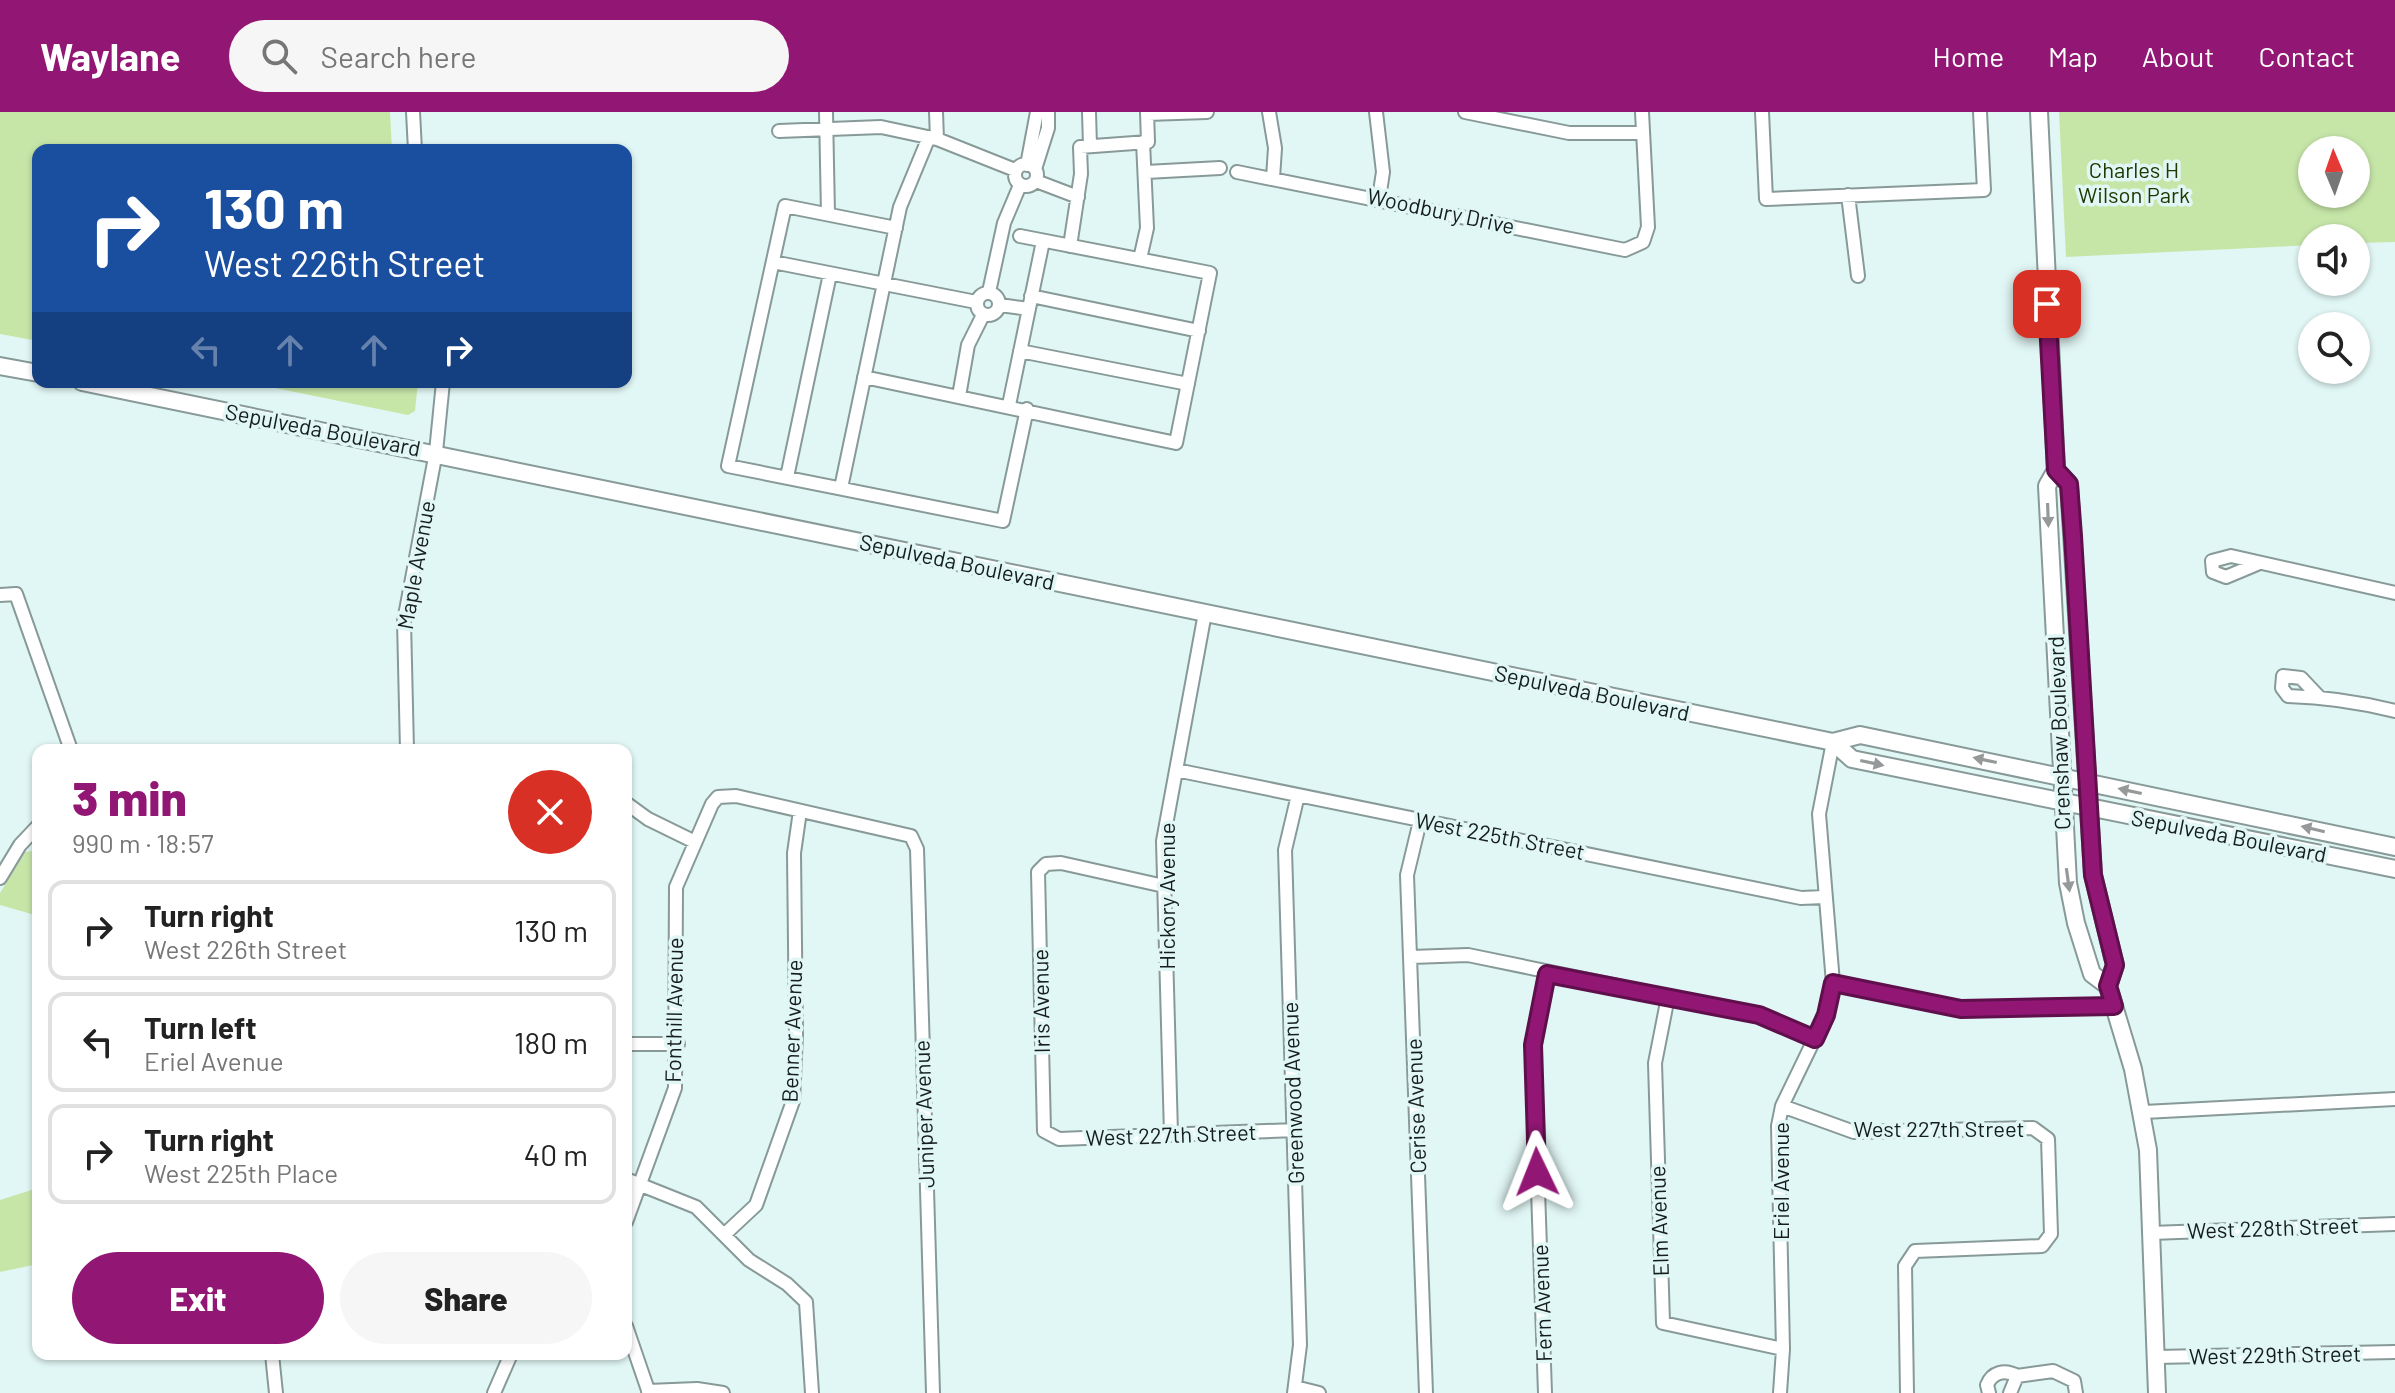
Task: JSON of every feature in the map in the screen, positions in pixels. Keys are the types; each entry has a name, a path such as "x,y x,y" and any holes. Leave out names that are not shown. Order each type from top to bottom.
{"main road":[{"name":"Crenshaw Boulevard","path":"2039,112 2056,470 2047,486 2068,883 2076,923 2092,974 2108,986"},
{"path":"0,366 32,372"},
{"name":"Sepulveda Boulevard","path":"112,388 436,452 1833,742 1860,735 2395,847"},
{"name":"Crenshaw Boulevard","path":"2056,470 2069,484 2093,875 2115,965 2108,986 2144,1112 2157,1393"},
{"name":"Sepulveda Boulevard","path":"1833,742 1852,759 2395,869"}],"street":[{"path":"413,112 415,144"},
{"path":"826,112 828,214"},
{"path":"880,112 881,127"},
{"path":"841,488 900,207 933,138 936,112"},
{"path":"989,292 1004,223 1020,185 1029,187 1028,171 1037,112"},
{"path":"1028,171 1048,128 1048,112"},
{"path":"1089,112 1090,146"},
{"path":"1070,246 1078,197 1080,147 1148,142 1147,113 1207,112"},
{"path":"1269,112 1275,148 1273,178"},
{"path":"1376,112 1383,172 1379,198"},
{"path":"1465,112 1569,133 1642,133 1642,112"},
{"path":"1762,112 1766,199 1984,190 1980,112"},
{"path":"779,131 881,127 933,138 1028,171 1078,197"},
{"name":"Woodbury Drive","path":"1237,172 1379,198 1625,250 1643,242 1648,227 1642,133"},
{"path":"1140,259 1147,228 1143,142"},
{"path":"1146,172 1220,168"},
{"path":"1848,195 1858,276"},
{"path":"896,228 785,206 728,466 1003,521 1027,409"},
{"path":"864,377 1009,405 1176,443 1210,273 1020,236"},
{"path":"1009,405 1043,241"},
{"path":"773,262 976,302"},
{"path":"787,477 830,274"},
{"path":"976,302 981,295 989,292"},
{"path":"983,315 996,313 1000,305 997,297 989,292"},
{"path":"976,302 983,315"},
{"path":"1000,305 1030,303 1199,331"},
{"path":"959,396 968,345 983,315"},
{"path":"1020,351 1188,384"},
{"name":"Maple Avenue","path":"407,744 404,621 436,452 442,388"},
{"path":"2257,564 2395,593"},
{"path":"0,595 16,594 69,744"},
{"name":"Hickory Avenue","path":"1171,1134 1164,827 1205,613"},
{"path":"2319,697 2395,711"},
{"name":"Eriel Avenue","path":"1780,1393 1783,1349 1778,1126 1782,1106 1826,1015 1833,983 1819,814 1833,742"},
{"name":"West 225th Street","path":"1176,770 1801,898 1824,897"},
{"name":"Greenwood Avenue","path":"1294,1390 1300,1345 1285,850 1298,795"},
{"name":"Fonthill Avenue","path":"632,1207 675,1088 678,1044 674,904 682,870 718,797 736,796 800,811"},
{"path":"632,807 648,819 695,842"},
{"name":"Juniper Avenue","path":"800,811 911,836 917,849 933,1393"},
{"name":"Benner Avenue","path":"725,1234 756,1205 793,1101 796,1034 794,853 800,811"},
{"name":"Cerise Avenue","path":"1420,821 1407,875 1426,1393"},
{"path":"0,878 20,845 32,832"},
{"name":"Iris Avenue","path":"1047,1135 1043,1123 1037,879 1042,867 1061,863 1164,886"},
{"path":"1411,957 1468,955 1547,974 1759,1015 1815,1039"},
{"name":"Fern Avenue","path":"1545,1393 1533,1045 1547,974"},
{"path":"1833,983 1961,1009 2114,1006"},
{"name":"Elm Avenue","path":"1668,997 1655,1063 1663,1323 1783,1349"},
{"path":"632,1044 678,1044"},
{"path":"2144,1112 2395,1099"},
{"name":"West 227th Street","path":"1782,1106 1854,1132 2033,1128 2048,1139 2051,1234 2042,1246 1915,1251 1905,1266 1907,1393"},
{"name":"West 227th Street","path":"1047,1135 1059,1139 1295,1130"},
{"path":"632,1181 696,1207 749,1260 787,1284 806,1302 812,1393"},
{"name":"West 228th Street","path":"2151,1233 2395,1224"},
{"path":"632,1344 648,1392 697,1389 723,1393"},
{"name":"West 229th Street","path":"2156,1357 2395,1352"},
{"path":"273,1360 276,1393"},
{"path":"494,1393 508,1360"},
{"path":"1989,1393 1987,1385 1995,1374 2003,1372 2017,1376 2062,1373 2074,1381 2076,1393"},
{"path":"2010,1393 2017,1376"},
{"path":"1294,1390 1319,1393"}],"green space":[{"path":"0,112 390,112 392,144 32,144 32,340 0,334"},
{"name":"Charles H Wilson Park","path":"2059,112 2395,112 2395,242 2370,243 2370,224 2298,224 2298,246 2066,257"},
{"path":"275,388 417,388 415,411 408,415"},
{"path":"32,851 32,914 0,905 0,893 25,852"},
{"path":"32,1190 32,1265 0,1272 0,1200"}],"route":[{"path":"1537,1172 1533,1045 1547,974 1759,1015 1815,1039 1826,1015 1833,983 1961,1009 2114,1006 2108,986 2115,965 2093,875 2069,484 2056,470 2047,304"}]}
